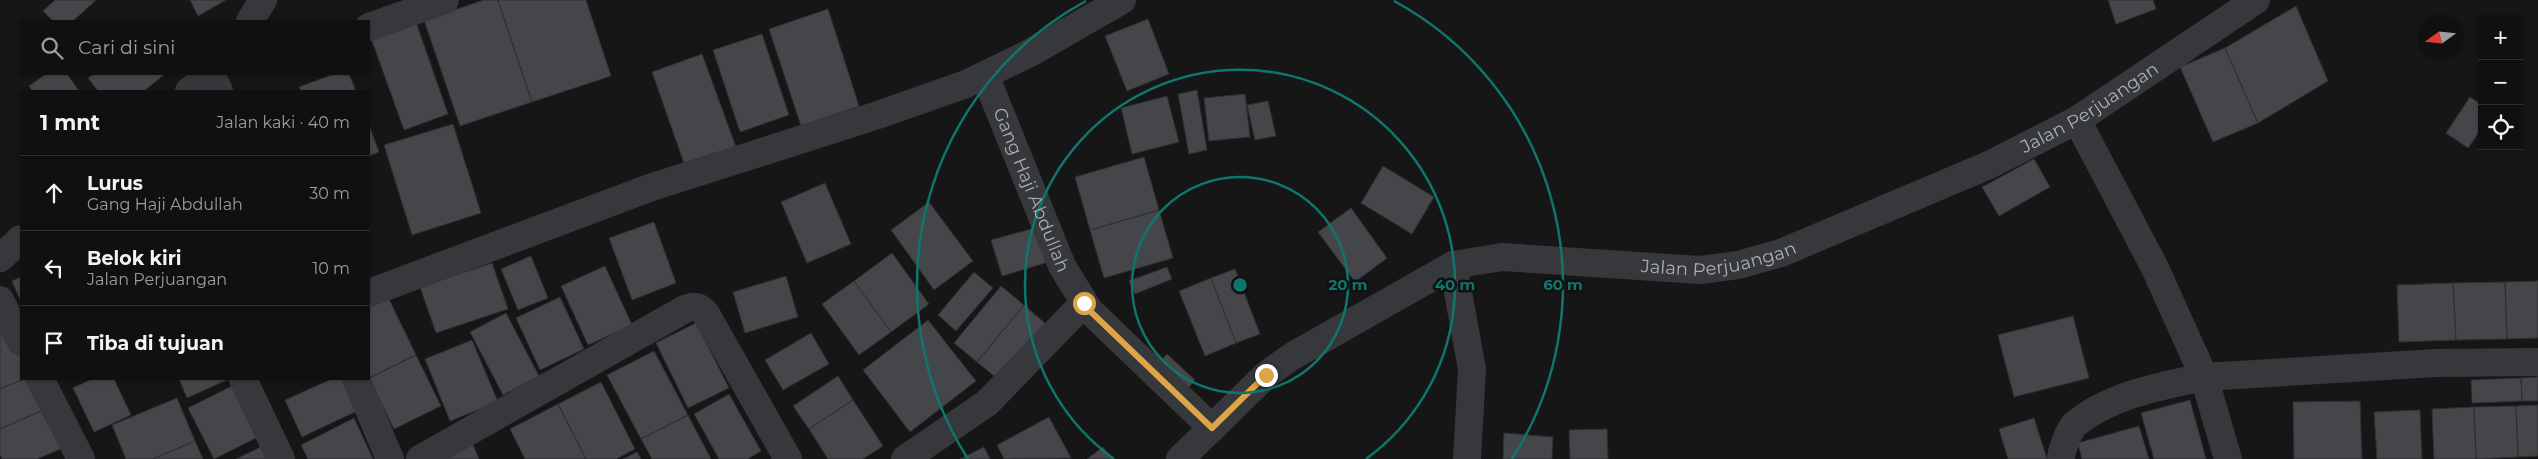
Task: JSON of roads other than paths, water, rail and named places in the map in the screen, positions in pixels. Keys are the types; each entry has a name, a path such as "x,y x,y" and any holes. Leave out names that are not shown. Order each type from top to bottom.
{"street":[{"path":"251,20 263,0"},
{"path":"370,27 445,0"},
{"path":"370,294 652,187 883,114 966,84 1030,53 1122,0"},
{"name":"Jalan Perjuangan","path":"1180,459 1266,375 1291,357 1453,265 1502,257 1700,270 1738,265 1789,249 1980,169 2078,120 2256,0"},
{"path":"190,90 210,75"},
{"path":"212,75 219,90"},
{"name":"Gang Haji Abdullah","path":"985,75 1062,266 1084,303 1089,310 1212,428"},
{"path":"2078,120 2155,268 2204,377 2228,459"},
{"path":"0,258 20,240"},
{"path":"1453,265 1472,369 1467,459"},
{"path":"0,300 20,340"},
{"path":"905,459 987,403 1084,303"},
{"path":"420,459 685,309 696,306 706,314 788,459"},
{"path":"2061,459 2074,425 2109,405 2148,388 2204,377 2436,363 2538,362"},
{"path":"41,380 81,459"},
{"path":"243,380 281,459"},
{"path":"356,380 390,459"}]}
